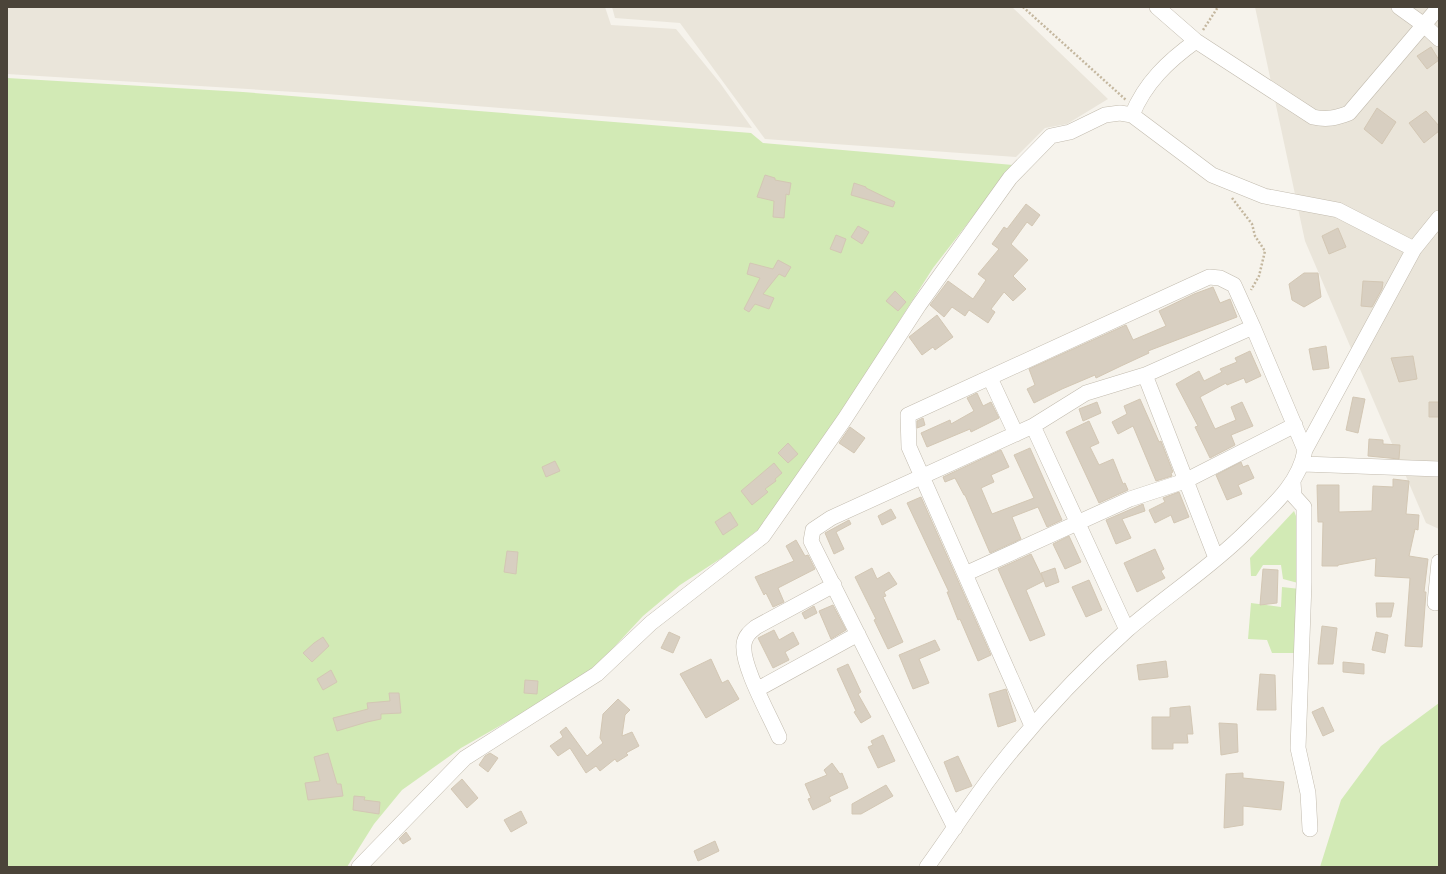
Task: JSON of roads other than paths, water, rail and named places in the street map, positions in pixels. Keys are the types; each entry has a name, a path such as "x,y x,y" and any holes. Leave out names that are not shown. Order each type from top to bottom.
{"street":[{"path":"1157,7 1196,41 1313,117 1324,120 1336,118 1349,113 1439,7"},
{"path":"1399,7 1424,25 1439,39"},
{"path":"1134,112 1138,100 1158,72 1179,53 1196,41"},
{"path":"359,867 465,758 597,674 651,623 763,536 844,420 919,305 1010,178 1051,136 1070,132 1105,115 1134,112 1212,175 1264,196 1338,210 1414,249"},
{"path":"927,867 989,780 1032,726 1067,688 1127,630 1236,542 1293,482 1304,457 1414,249 1439,218"},
{"path":"1032,726 909,447 908,415 1209,277 1220,278 1234,285 1242,302 1294,425 1304,457"},
{"path":"955,828 811,541 812,530 831,518 1033,426 1086,393 1145,375 1253,327"},
{"path":"1145,375 1216,558"},
{"path":"990,378 1016,434"},
{"path":"965,574 1130,499 1185,481 1294,425"},
{"path":"1033,426 1127,630"},
{"path":"1304,457 1439,469"},
{"path":"1293,482 1294,496 1304,507 1303,623 1298,748 1308,793 1310,829"},
{"path":"1435,602 1439,562"},
{"path":"779,737 744,659 744,644 746,636 756,627 834,585"},
{"path":"758,689 858,634"}]}
